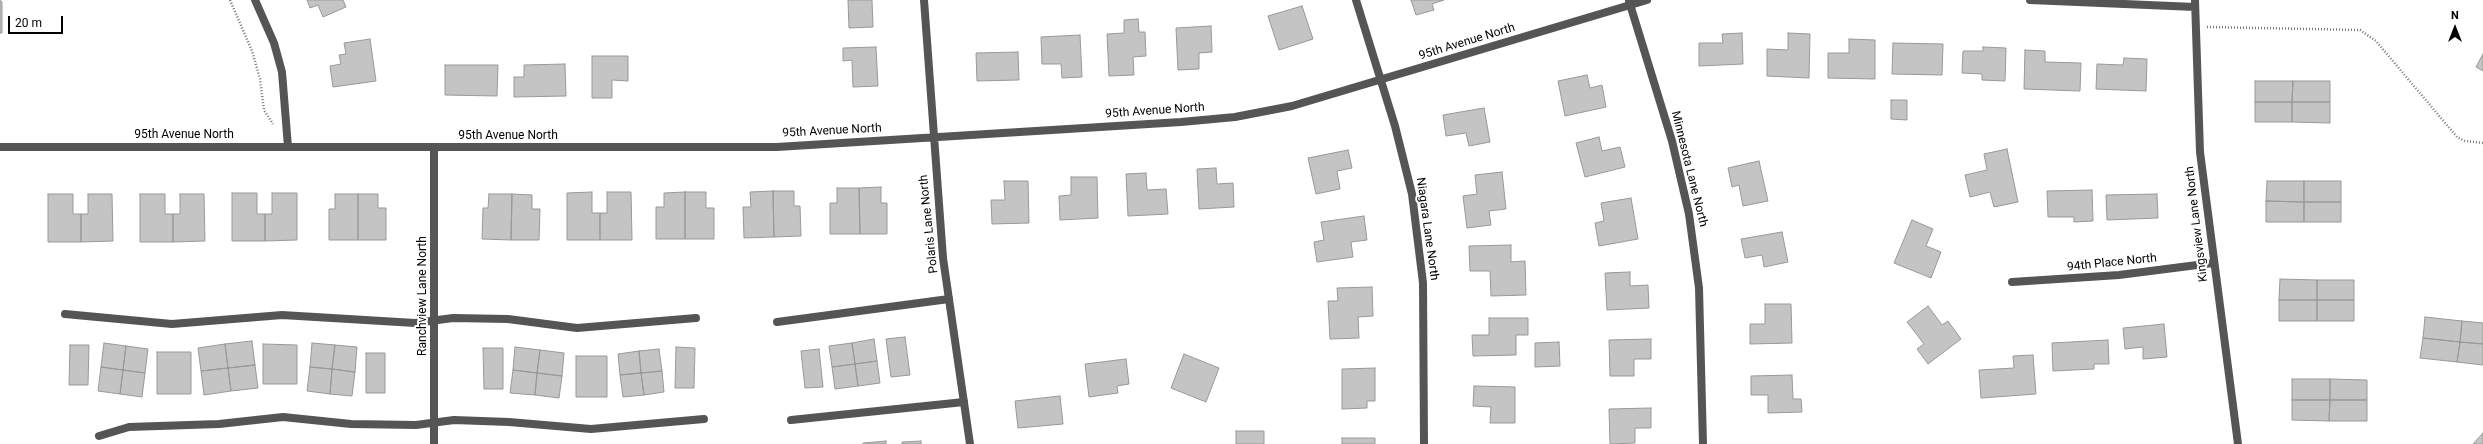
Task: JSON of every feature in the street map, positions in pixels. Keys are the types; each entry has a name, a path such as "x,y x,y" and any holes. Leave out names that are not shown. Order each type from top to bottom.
{"street":[{"path":"255,0 274,43 282,72 288,147"},
{"name":"Polaris Lane North","path":"924,0 933,138 949,299 970,444"},
{"name":"Niagara Lane North","path":"1356,0 1382,80 1412,194 1419,238 1423,283 1424,444"},
{"name":"95th Avenue North","path":"0,148 776,147 1181,122 1235,117 1292,106 1382,80 1629,2 1647,0"},
{"path":"2030,0 2195,4"},
{"name":"Minnesota Lane North","path":"1629,2 1672,141 1690,214 1699,288 1703,444"},
{"name":"Kingsview Lane North","path":"2195,4 2200,152 2213,263 2238,444"},
{"name":"Ranchview Lane North","path":"434,148 434,444"},
{"name":"94th Place North","path":"2012,282 2120,275 2213,263"},
{"path":"776,322 949,299"},
{"path":"65,314 172,324 282,315 415,323 453,318 508,319 577,328 696,318"},
{"path":"791,420 964,402"},
{"path":"99,436 129,427 219,424 283,417 351,424 416,425 434,421 510,422 591,429 704,419"}],"path":[{"path":"230,0 252,51 260,79 264,110 274,125"},
{"path":"2195,27 2360,30 2376,41 2457,137 2465,141 2483,143"}],"building":[{"path":"0,0 2,2 2,33 0,33"},
{"path":"307,0 343,0 346,7 323,17 318,5 310,8"},
{"path":"848,0 872,0 873,27 849,28"},
{"path":"1411,0 1444,0 1432,4 1434,10 1416,15"},
{"path":"1302,6 1313,39 1279,50 1268,16"},
{"path":"1138,19 1139,32 1145,32 1146,56 1133,57 1134,75 1109,76 1107,34 1124,33 1124,20"},
{"path":"1211,26 1212,52 1199,53 1199,69 1178,70 1176,28"},
{"path":"1742,33 1743,64 1699,66 1699,43 1723,43 1722,34"},
{"path":"1788,33 1810,34 1809,78 1767,76 1767,49 1788,50"},
{"path":"1080,35 1082,77 1062,78 1061,64 1042,64 1041,37"},
{"path":"370,39 376,81 333,87 330,66 341,64 339,55 346,54 344,43"},
{"path":"1849,39 1875,40 1875,79 1828,78 1828,53 1849,53"},
{"path":"1893,43 1943,44 1942,75 1892,74"},
{"path":"876,47 878,86 853,87 852,60 843,61 843,48"},
{"path":"1983,47 2006,48 2005,81 1982,80 1982,74 1962,73 1963,51 1983,51"},
{"path":"2025,50 2045,51 2045,62 2081,63 2080,91 2024,89"},
{"path":"1018,52 1019,80 977,81 976,53"},
{"path":"2483,54 2483,71 2476,67"},
{"path":"592,56 628,56 628,81 612,80 612,98 592,98"},
{"path":"2124,58 2147,59 2146,91 2096,89 2097,64 2123,65"},
{"path":"565,64 566,96 514,97 514,77 524,77 524,65"},
{"path":"445,65 498,65 497,96 445,95"},
{"path":"1587,75 1590,88 1602,85 1606,107 1565,116 1558,81"},
{"path":"2255,81 2293,81 2292,102 2255,102"},
{"path":"2293,81 2330,81 2330,102 2292,102"},
{"path":"1891,100 1907,100 1907,120 1891,119"},
{"path":"2255,102 2292,102 2292,122 2255,122"},
{"path":"2292,102 2330,102 2330,123 2292,122"},
{"path":"1484,108 1490,142 1469,146 1466,133 1446,136 1443,115"},
{"path":"1599,137 1602,151 1620,147 1625,167 1585,177 1576,143"},
{"path":"2007,149 2018,202 1994,207 1990,192 1970,197 1965,175 1987,170 1984,154"},
{"path":"1348,150 1352,168 1337,171 1340,189 1316,194 1308,158"},
{"path":"1759,161 1768,201 1743,206 1739,185 1732,187 1728,168"},
{"path":"1216,168 1217,184 1233,183 1234,207 1199,209 1197,169"},
{"path":"1502,172 1506,209 1489,211 1491,225 1467,228 1463,196 1477,194 1475,175"},
{"path":"1146,173 1147,190 1166,189 1168,214 1128,216 1126,174"},
{"path":"1071,177 1097,177 1098,218 1060,220 1059,196 1071,195"},
{"path":"1004,181 1028,181 1029,223 992,224 991,200 1005,200"},
{"path":"2267,181 2304,181 2304,202 2266,201"},
{"path":"2304,181 2341,181 2341,202 2304,202"},
{"path":"881,187 881,203 887,203 887,234 860,234 859,188"},
{"path":"837,188 859,188 860,234 830,234 830,203 837,203"},
{"path":"2092,190 2093,221 2074,222 2074,217 2048,217 2047,191"},
{"path":"773,191 794,191 794,206 800,206 801,236 774,237"},
{"path":"773,191 774,237 744,238 743,207 751,207 750,192"},
{"path":"592,192 592,213 600,213 600,240 567,240 567,193"},
{"path":"607,192 631,192 632,240 600,240 600,213 607,213"},
{"path":"685,192 706,192 706,208 714,208 714,239 685,239"},
{"path":"685,192 685,239 656,239 656,207 664,207 664,193"},
{"path":"232,193 257,193 257,214 265,214 265,241 232,241"},
{"path":"272,193 297,193 297,240 265,241 265,214 272,214"},
{"path":"48,194 73,194 73,214 81,214 81,242 48,242"},
{"path":"88,194 112,194 113,241 81,242 81,214 88,214"},
{"path":"140,194 165,194 165,214 173,214 173,242 140,242"},
{"path":"180,194 204,194 205,241 173,242 173,214 180,214"},
{"path":"335,194 358,194 358,240 329,240 329,209 335,209"},
{"path":"358,194 378,194 378,208 386,208 386,240 358,240"},
{"path":"489,194 512,194 511,240 482,239 483,208 488,208"},
{"path":"512,194 532,195 532,209 540,209 539,240 511,240"},
{"path":"2157,194 2158,218 2107,220 2106,195"},
{"path":"1631,198 1638,239 1599,246 1595,223 1604,221 1601,203"},
{"path":"2266,201 2304,202 2304,222 2266,222"},
{"path":"2304,202 2341,202 2341,222 2304,222"},
{"path":"1364,216 1367,240 1351,242 1353,257 1317,262 1314,242 1324,240 1321,222"},
{"path":"1912,220 1933,229 1926,246 1941,252 1931,278 1894,263"},
{"path":"1782,232 1788,262 1764,267 1762,255 1745,258 1741,239"},
{"path":"1511,245 1511,262 1525,261 1526,295 1491,296 1490,271 1470,271 1469,246"},
{"path":"1630,272 1630,286 1648,285 1649,308 1607,310 1605,273"},
{"path":"2280,279 2317,280 2317,300 2279,300"},
{"path":"2317,280 2354,280 2354,300 2317,300"},
{"path":"1372,287 1373,316 1358,317 1359,338 1330,339 1328,301 1338,301 1337,288"},
{"path":"2279,300 2317,300 2317,321 2279,321"},
{"path":"2317,300 2354,300 2354,321 2317,321"},
{"path":"1765,304 1791,304 1792,343 1750,344 1750,324 1765,324"},
{"path":"1928,306 1942,325 1948,321 1961,339 1928,364 1917,349 1924,344 1907,322"},
{"path":"2425,317 2462,321 2460,342 2423,338"},
{"path":"1489,318 1528,318 1528,335 1516,335 1516,355 1473,356 1472,335 1489,335"},
{"path":"2462,321 2483,323 2483,344 2460,342"},
{"path":"2164,324 2167,357 2143,359 2143,347 2125,349 2123,328"},
{"path":"905,337 910,375 891,377 886,339"},
{"path":"2423,338 2460,342 2457,362 2420,358"},
{"path":"874,339 877,361 855,364 852,343"},
{"path":"1651,339 1651,359 1634,359 1634,376 1610,376 1609,340"},
{"path":"2108,340 2109,364 2094,364 2094,369 2053,371 2052,343"},
{"path":"252,341 255,365 228,368 225,344"},
{"path":"1559,342 1560,366 1535,367 1535,343"},
{"path":"2460,342 2483,344 2483,365 2457,362"},
{"path":"104,343 126,346 123,370 101,367"},
{"path":"312,343 335,345 332,369 310,367"},
{"path":"852,343 855,364 832,367 829,346"},
{"path":"225,344 228,368 201,371 198,348"},
{"path":"263,344 297,345 297,384 263,384"},
{"path":"70,345 89,345 88,385 69,385"},
{"path":"335,345 357,347 355,372 332,369"},
{"path":"126,346 148,349 145,373 123,370"},
{"path":"515,347 540,350 537,373 513,370"},
{"path":"676,347 695,348 694,388 675,388"},
{"path":"483,348 503,348 503,389 484,389"},
{"path":"659,349 662,371 641,373 639,351"},
{"path":"819,349 823,387 805,388 801,351"},
{"path":"540,350 564,353 562,376 537,373"},
{"path":"639,351 641,373 620,375 618,354"},
{"path":"157,352 191,352 191,394 157,394"},
{"path":"366,353 385,353 385,393 366,393"},
{"path":"1184,354 1219,368 1206,402 1171,388"},
{"path":"2033,355 2036,394 1981,398 1979,370 2014,368 2013,356"},
{"path":"576,356 607,356 607,397 576,397"},
{"path":"1126,359 1129,384 1117,386 1118,393 1089,397 1085,364"},
{"path":"877,361 880,383 858,386 855,364"},
{"path":"855,364 858,386 835,389 832,367"},
{"path":"255,365 258,388 231,391 228,368"},
{"path":"101,367 123,370 120,394 98,391"},
{"path":"310,367 332,369 330,394 307,391"},
{"path":"228,368 231,391 204,395 201,371"},
{"path":"1375,368 1375,401 1367,401 1367,408 1342,409 1342,369"},
{"path":"332,369 355,372 352,396 330,394"},
{"path":"123,370 145,373 142,397 120,394"},
{"path":"513,370 537,373 535,395 510,393"},
{"path":"662,371 664,392 644,395 641,373"},
{"path":"537,373 562,376 559,398 535,395"},
{"path":"641,373 644,395 623,397 620,375"},
{"path":"1792,375 1793,399 1801,399 1802,412 1768,413 1768,395 1751,395 1751,376"},
{"path":"2292,379 2330,379 2330,400 2292,400"},
{"path":"2330,379 2367,380 2367,400 2330,400"},
{"path":"1474,386 1515,387 1515,423 1490,423 1491,407 1473,406"},
{"path":"1060,396 1063,424 1018,428 1015,401"},
{"path":"2292,400 2330,400 2329,421 2292,420"},
{"path":"2330,400 2367,400 2367,421 2329,421"},
{"path":"1651,408 1651,428 1635,428 1635,443 1610,444 1609,409"},
{"path":"1236,431 1264,431 1264,444 1236,444"},
{"path":"2483,433 2483,444 2473,444"},
{"path":"1342,438 1375,438 1375,444 1342,444"},
{"path":"886,441 886,444 863,444 863,443"},
{"path":"921,441 921,444 902,444 902,442"}]}
